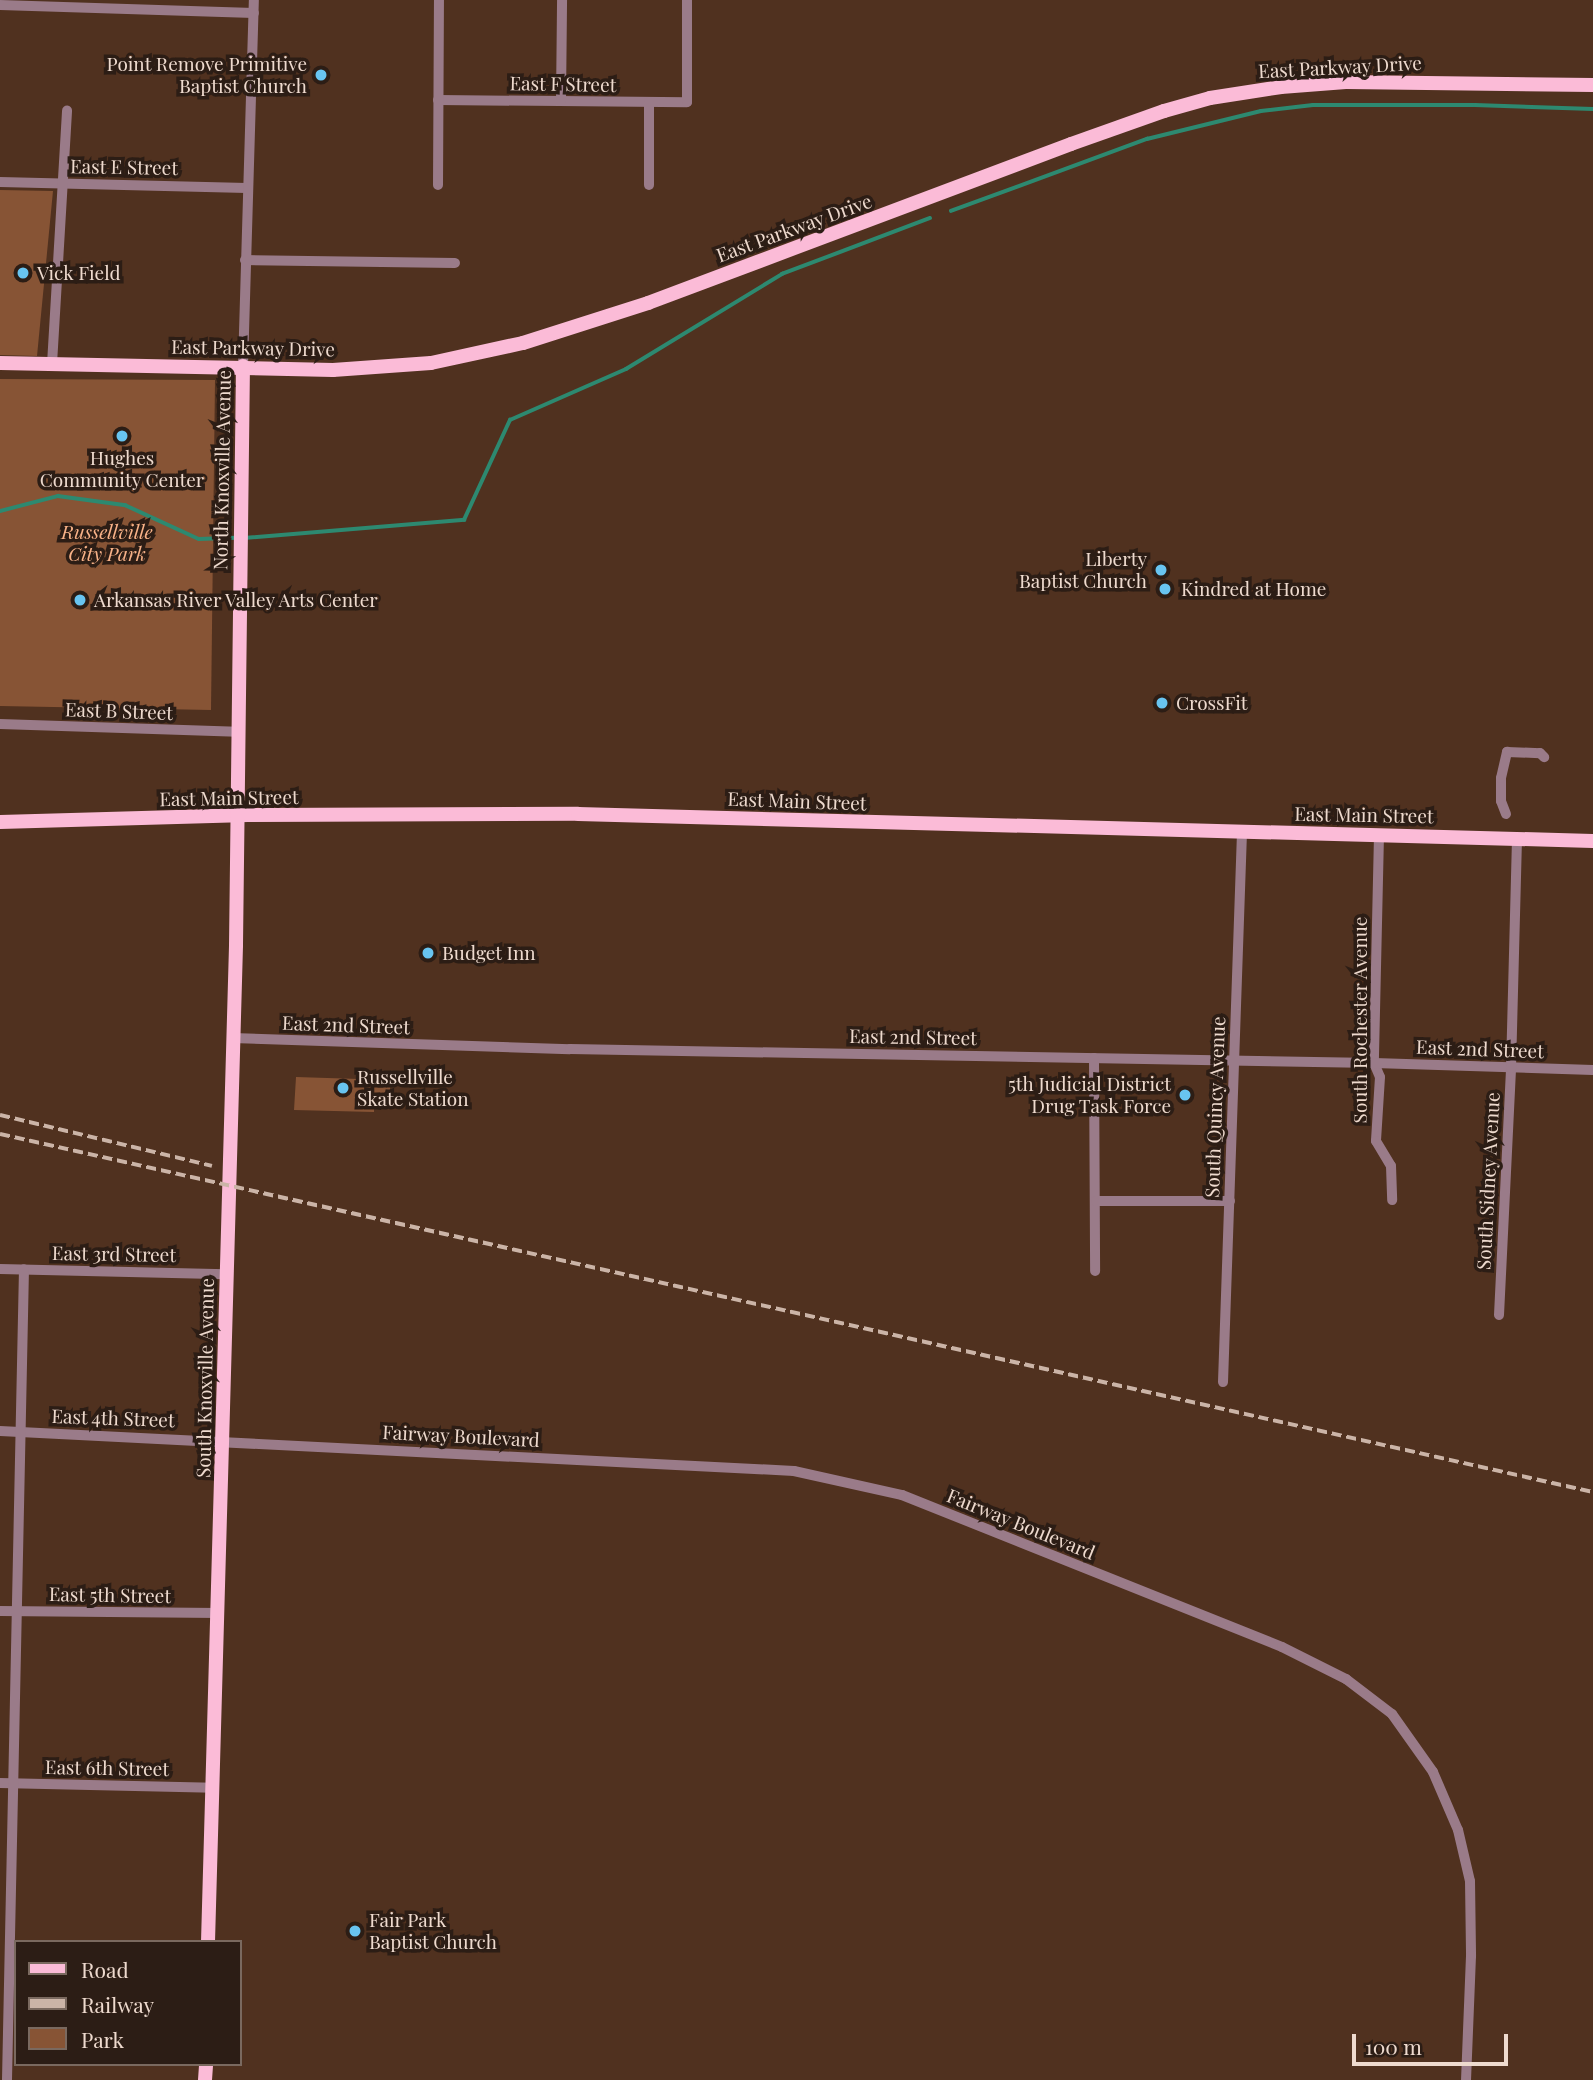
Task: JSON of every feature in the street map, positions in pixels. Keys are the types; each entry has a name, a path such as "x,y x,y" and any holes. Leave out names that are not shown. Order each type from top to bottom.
{"main road":[{"name":"East Parkway Drive","path":"0,362 376,369 431,363 523,343 648,303 1071,144 1164,111 1210,99 1251,90 1346,82 1593,85"},
{"name":"North Knoxville Avenue","path":"236,816 243,366"},
{"name":"East Main Street","path":"0,822 236,816 578,814 1593,841"},
{"name":"South Knoxville Avenue","path":"208,1940 224,1440 236,816"}],"street":[{"name":"North Knoxville Avenue","path":"243,366 254,0"},
{"path":"438,185 439,0"},
{"path":"561,101 562,0"},
{"name":"East F Street","path":"438,100 687,103 687,0"},
{"path":"0,5 254,13"},
{"path":"649,102 649,185"},
{"path":"52,364 67,110"},
{"name":"East E Street","path":"0,182 247,188"},
{"path":"245,260 455,263"},
{"name":"East B Street","path":"0,724 237,732"},
{"path":"1506,814 1501,801 1501,778 1507,752 1540,753 1544,757"},
{"name":"South Quincy Avenue","path":"1223,1382 1242,832"},
{"name":"South Rochester Avenue","path":"1379,835 1374,1063 1380,1077 1376,1141 1391,1166 1392,1200"},
{"name":"South Sidney Avenue","path":"1499,1315 1511,1068 1517,838"},
{"name":"East 2nd Street","path":"232,1038 570,1049 1374,1063 1593,1070"},
{"path":"1094,1058 1095,1271"},
{"path":"1096,1201 1230,1200"},
{"name":"East 3rd Street","path":"0,1269 226,1275"},
{"path":"7,2080 4,1960 12,1783 24,1269"},
{"name":"East 4th Street","path":"0,1432 224,1440"},
{"name":"Fairway Boulevard","path":"224,1440 794,1471 902,1495 1282,1647 1346,1679 1392,1714 1433,1772 1458,1830 1470,1881 1471,1956 1466,2080"},
{"name":"East 5th Street","path":"0,1611 219,1613"},
{"name":"East 6th Street","path":"0,1783 213,1788"}],"green space":[{"name":"Vick Field","path":"0,190 53,191 37,356 0,355"},
{"name":"Russellville City Park","path":"0,379 215,380 211,710 0,706"},
{"name":"Russellville Skate Station","path":"296,1077 390,1080 390,1096 374,1096 374,1112 294,1110"}],"waterway":[{"path":"951,211 1147,139 1261,111 1313,105 1475,105 1593,109"},
{"path":"244,538 464,520 510,420 626,369 782,274 930,218"},
{"path":"0,511 58,496 125,505 199,539 236,538"}],"railway":[{"path":"0,1115 212,1166"},
{"path":"0,1134 1593,1492"}],"place":[{"name":"Point Remove Primitive Baptist Church","path":"321,75"},
{"name":"Vick Field","path":"23,273"},
{"name":"Hughes Community Center","path":"122,436"},
{"name":"Liberty Baptist Church","path":"1161,570"},
{"name":"Kindred at Home","path":"1165,589"},
{"name":"Arkansas River Valley Arts Center","path":"80,600"},
{"name":"CrossFit","path":"1162,703"},
{"name":"Budget Inn","path":"428,953"},
{"name":"Russellville Skate Station","path":"343,1088"},
{"name":"5th Judicial District Drug Task Force","path":"1185,1095"},
{"name":"Fair Park Baptist Church","path":"355,1931"}]}
